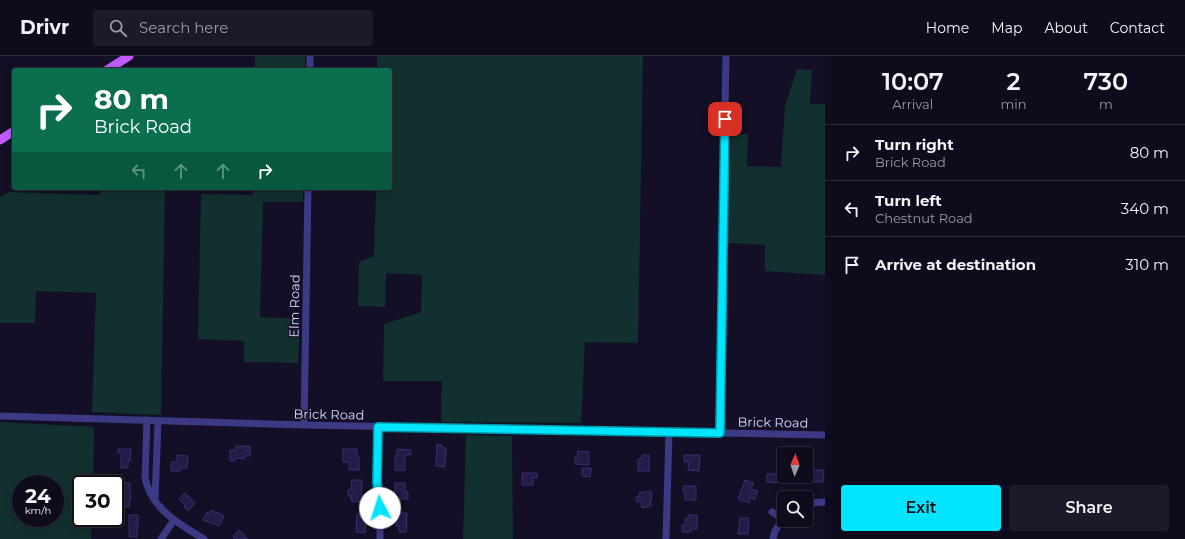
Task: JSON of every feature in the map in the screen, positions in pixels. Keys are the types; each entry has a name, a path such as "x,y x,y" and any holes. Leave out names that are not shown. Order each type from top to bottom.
{"main road":[{"path":"110,68 129,56"},
{"path":"0,140 12,131"}],"street":[{"path":"310,56 310,68"},
{"path":"720,433 726,56"},
{"name":"Elm Road","path":"304,425 308,190"},
{"name":"Brick Road","path":"0,416 378,427 825,435"},
{"path":"147,420 146,486 160,508 174,520 204,539"},
{"path":"155,500 158,421"},
{"path":"378,427 377,482 380,514 380,539"},
{"path":"666,539 668,432"},
{"path":"813,503 825,502"},
{"path":"772,512 777,515"},
{"path":"161,539 174,520"},
{"path":"773,539 777,527"}],"green space":[{"path":"255,56 305,56 305,68 255,68"},
{"path":"377,56 643,56 638,343 585,342 581,423 441,422 442,381 383,381 384,324 421,312 422,275 386,273 385,307 358,306 359,262 374,256 376,190 392,190 392,68 377,68"},
{"path":"797,69 812,70 810,104 825,104 825,275 765,271 765,245 728,243 731,135 748,134 747,166 781,167 785,106"},
{"path":"101,190 165,190 161,415 92,412 96,293 36,291 35,323 0,323 0,197 9,192 100,195"},
{"path":"253,190 303,190 303,202 263,202 260,317 300,319 298,363 244,362 244,341 198,339 201,194 253,195"},
{"path":"0,422 94,427 93,475 72,475 72,527 92,527 91,539 0,539"},
{"path":"466,435 512,436 513,539 463,539"}],"building":[{"path":"437,444 442,445 442,448 446,448 445,467 436,466"},
{"path":"236,446 250,446 250,456 245,456 245,459 235,458 235,461 230,461 230,450 236,450"},
{"path":"118,449 131,449 128,468 121,468 121,453 118,453"},
{"path":"343,449 357,449 357,457 359,457 359,470 349,470 349,462 343,462"},
{"path":"397,449 411,450 411,455 405,455 405,470 395,470 395,455 397,455"},
{"path":"578,451 589,452 589,465 575,464 575,457 577,457"},
{"path":"177,455 188,456 187,468 180,468 180,471 171,471 171,462 177,462"},
{"path":"642,455 649,455 649,471 638,471 638,459 642,459"},
{"path":"684,455 700,455 699,471 688,470 689,462 684,462"},
{"path":"582,468 591,468 590,477 582,476"},
{"path":"813,470 824,470 823,482 813,482"},
{"path":"777,471 777,483 767,482 767,474 776,474"},
{"path":"522,473 537,473 537,478 533,477 533,485 522,485"},
{"path":"352,480 362,480 361,502 351,501 351,496 348,496 348,490 351,490"},
{"path":"745,480 754,483 751,489 758,491 755,499 750,498 749,503 738,499"},
{"path":"124,483 130,483 131,499 129,507 124,506"},
{"path":"395,483 405,483 405,492 408,492 408,499 395,499"},
{"path":"683,486 696,486 696,500 685,500"},
{"path":"651,491 651,506 642,508 641,502 637,502 636,497 639,497 639,493"},
{"path":"185,493 195,503 188,511 179,499"},
{"path":"211,510 224,516 219,526 203,520 207,512 210,513"},
{"path":"397,513 407,513 406,532 399,532 399,526 396,526"},
{"path":"357,514 366,514 365,533 356,532"},
{"path":"129,515 138,515 138,527 135,527 137,528 137,537 129,537"},
{"path":"688,515 697,515 697,529 691,529 691,532 682,532 682,525 685,525 685,519 688,519"},
{"path":"740,518 749,518 748,534 738,534"},
{"path":"239,530 248,539 235,539 233,537"}],"route":[{"path":"380,508 377,482 378,427 720,433 725,119"}]}
